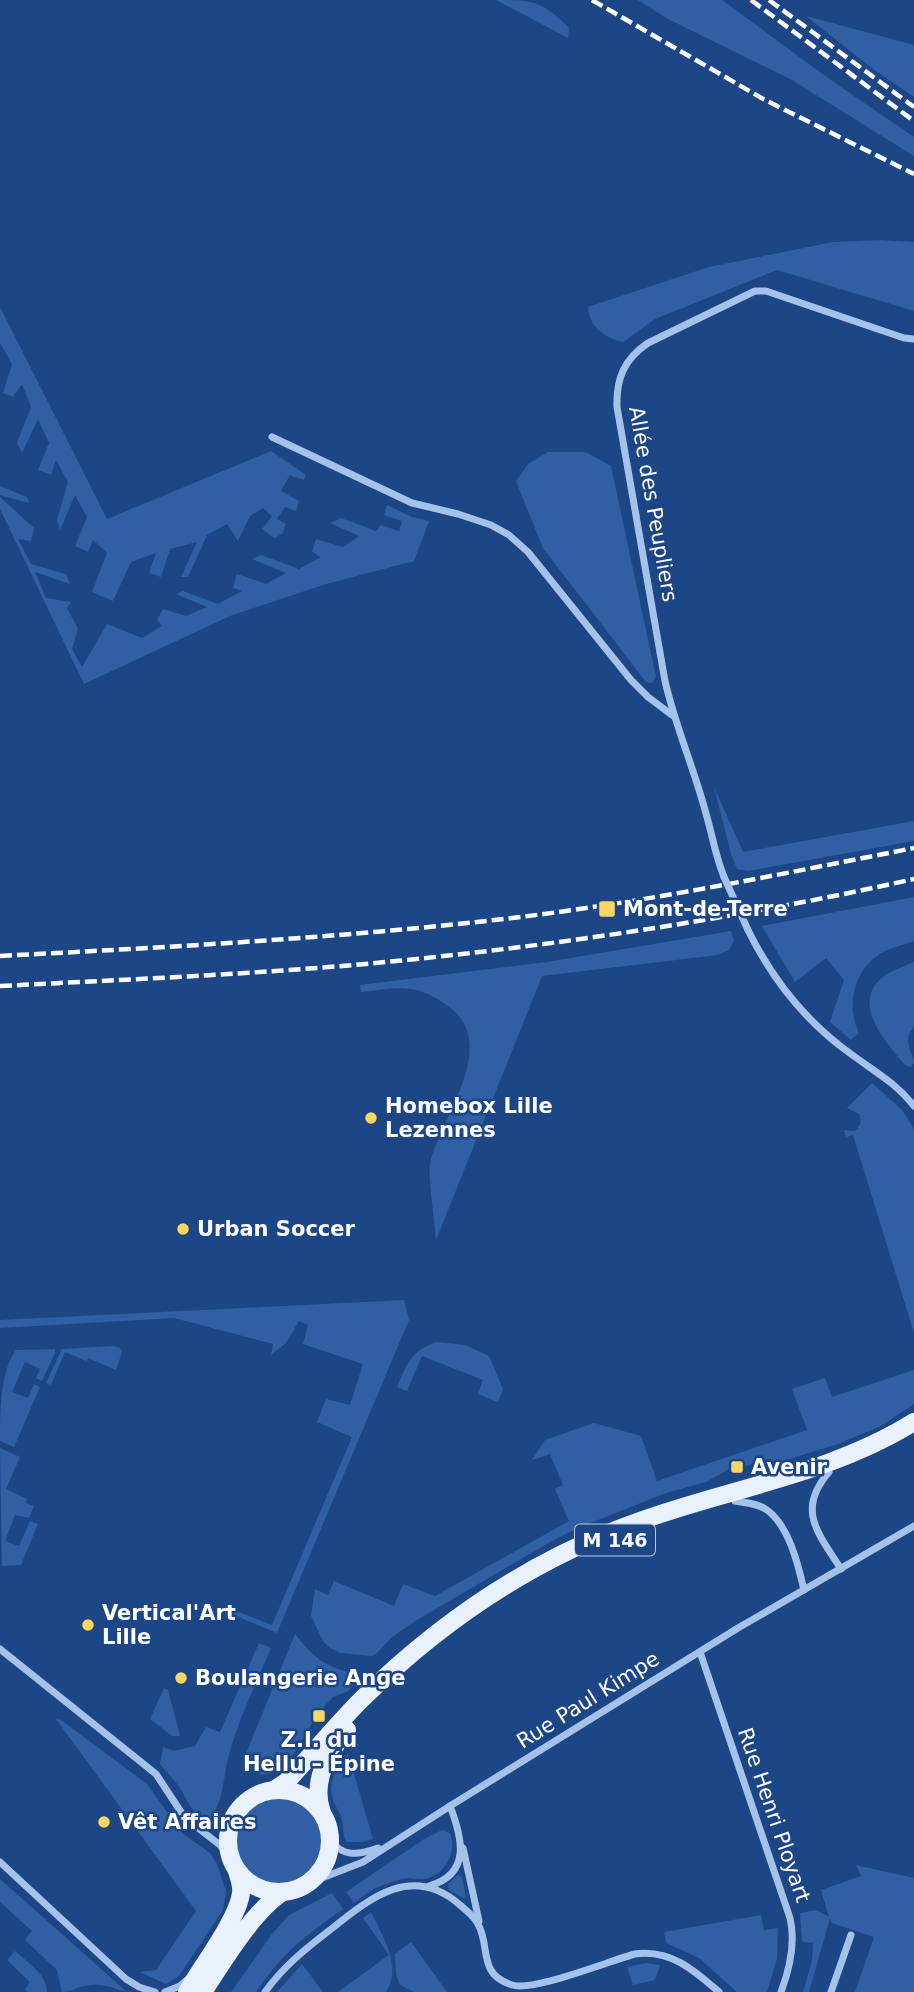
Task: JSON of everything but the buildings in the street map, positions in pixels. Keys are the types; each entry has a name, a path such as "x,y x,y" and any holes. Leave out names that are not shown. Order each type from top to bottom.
{"main road":[{"name":"M 146","path":"274,1790 286,1782 348,1714 397,1666 449,1624 517,1578 564,1553 638,1521 846,1457 914,1422"},
{"name":"M 146","path":"322,1813 318,1797 320,1775 336,1743 374,1700 438,1643 514,1591 579,1556 641,1530 791,1486 879,1450 914,1430"},
{"path":"187,1992 239,1900 241,1891 228,1837 235,1814 251,1797 274,1790 301,1795 315,1804 322,1813 330,1839 324,1866 304,1885 283,1892 269,1902 203,1992"},
{"path":"234,1865 255,1886 266,1891 283,1892"}],"street":[{"name":"Allée des Peupliers","path":"914,338 904,338 761,291 750,293 648,343 628,360 619,380 617,407 673,715 724,877 770,970 802,1011 839,1045 890,1080 914,1106"},
{"path":"272,437 412,503 470,517 509,534 528,552 631,680 648,697 673,715"},
{"path":"829,1472 818,1484 811,1512 841,1569"},
{"path":"735,1501 763,1507 775,1519 792,1550 804,1590"},
{"name":"Rue Paul Kimpe","path":"304,1885 352,1868 700,1652 914,1527"},
{"path":"3,1652 156,1774 185,1818 220,1845 234,1865"},
{"name":"Rue Henri Ployart","path":"700,1652 790,1918 792,1953 782,1992"},
{"path":"450,1806 462,1843 490,1969 501,1980 515,1989 635,1954 651,1953 682,1964 719,1992"},
{"name":"Rue Paul Kimpe","path":"330,1839 340,1851 352,1854 367,1853 392,1843"},
{"path":"265,1992 293,1959 378,1895 401,1887 427,1887 441,1881 453,1870 460,1857 462,1843"},
{"path":"0,1862 126,1979 155,1992"},
{"path":"427,1887 454,1899 480,1926"},
{"path":"831,1992 851,1935"},
{"path":"165,1992 180,1986 203,1966"}],"shaded area":[{"path":"496,0 528,2 544,7 569,28 568,38"},
{"path":"638,0 722,0 914,137 914,156 792,80 668,19"},
{"path":"806,16 914,45 914,97 873,69"},
{"path":"833,242 914,242 914,311 777,270 655,319 623,342 610,338 599,330 589,314 588,307 709,267"},
{"path":"0,307 107,519 271,451 306,475 304,480 290,475 281,491 299,501 296,511 285,507 277,519 286,524 282,534 274,538 262,529 272,516 263,508 250,516 238,541 227,524 207,535 188,577 181,577 197,542 170,549 161,577 149,573 156,553 131,562 113,601 92,592 107,553 93,540 88,552 75,546 87,517 75,495 60,530 57,520 68,482 56,460 51,475 38,470 49,443 38,419 22,453 17,443 31,407 22,384 13,397 3,393 12,364 0,343"},
{"path":"548,452 586,452 611,466 656,677 652,683 646,682 543,548 516,481 528,464"},
{"path":"0,486 27,497 29,503 0,495"},
{"path":"0,497 34,528 31,541 18,539 31,564 66,574 70,584 35,572 46,598 71,602 67,608 78,629 72,649 82,667 107,624 142,638 162,626 157,620 163,609 186,616 207,607 176,594 183,591 218,604 242,591 233,588 237,574 266,584 286,573 252,559 261,555 299,569 321,557 312,552 316,539 343,547 359,536 330,523 341,518 376,531 381,525 399,531 402,521 384,515 387,505 412,517 429,521 414,561 326,584 230,616 84,684 0,509"},
{"path":"714,787 743,852 914,821 914,841 748,871 737,869"},
{"path":"914,897 914,941 883,952 865,967 859,977 853,1011 859,1033 851,1040 830,1022 844,980 826,958 795,982 762,926"},
{"path":"731,931 734,941 729,950 718,955 542,976 436,1240 430,1164 463,1082 469,1041 463,1022 436,998 406,988 361,992 360,985 547,962"},
{"path":"914,962 914,1027 908,1040 914,1062 911,1067 905,1065 881,1034 870,1010 870,998 874,987 884,976"},
{"path":"872,1083 902,1110 914,1129 914,1333 853,1135 846,1137 844,1130 854,1131 859,1126 859,1114 847,1108"},
{"path":"404,1300 409,1320 277,1633 224,1611 226,1607 272,1625 352,1437 317,1422 326,1399 350,1405 363,1364 303,1344 308,1325 299,1321 286,1343 271,1355 273,1344 174,1318 0,1328 0,1320"},
{"path":"437,1342 465,1345 489,1356 503,1389 498,1402 478,1394 483,1380 422,1356 407,1391 397,1387 407,1365 416,1354"},
{"path":"114,1346 122,1352 116,1370 65,1352 51,1385 46,1383 62,1349"},
{"path":"55,1349 42,1381 36,1378 40,1369 25,1362 12,1392 28,1398 34,1384 40,1387 14,1447 0,1441 4,1381 16,1350"},
{"path":"914,1370 914,1404 881,1426 838,1444 776,1463 763,1461 742,1467 740,1463 706,1482 666,1493 578,1528 417,1620 392,1637 376,1654 371,1656 341,1653 330,1648 323,1641 311,1616 315,1589 328,1595 334,1581 394,1606 403,1584 435,1596 569,1521 555,1489 563,1485 550,1454 532,1460 545,1440 594,1423 641,1436 657,1481 807,1430 792,1389 825,1378 832,1397"},
{"path":"0,1448 20,1457 6,1489 27,1499 26,1503 34,1506 29,1518 15,1515 5,1541 19,1546 30,1521 38,1524 21,1565 2,1566"},
{"path":"295,1634 316,1657 332,1667 363,1673 347,1692 333,1697 313,1714 315,1717 306,1735 283,1765 265,1775 256,1773 248,1766 245,1756"},
{"path":"259,1643 271,1648 234,1738 219,1802 210,1819 203,1820 160,1764 163,1747 174,1751 195,1746 206,1727 220,1732"},
{"path":"164,1688 168,1690 180,1736 172,1736 150,1719"},
{"path":"56,1719 147,1784 182,1833 210,1853 217,1864 226,1891 223,1910 179,1976 166,1984 140,1972 156,1970 196,1911"},
{"path":"348,1753 373,1839 363,1842 347,1842 331,1793 334,1774"},
{"path":"271,1798 287,1798 310,1810 319,1824 322,1841 319,1858 310,1872 287,1884 271,1884 255,1877 243,1865 236,1849 236,1833 243,1817 255,1805"},
{"path":"442,1830 450,1833 452,1847 448,1861 438,1873 425,1879 408,1878 381,1886 354,1903 346,1892 424,1839"},
{"path":"856,1865 914,1878 914,1992 855,1992 874,1937 832,1923 830,1918 809,1992 803,1992 812,1961 813,1943 802,1942 800,1913 816,1910 829,1917 821,1890 861,1876"},
{"path":"458,1875 462,1877 466,1897 464,1899 449,1890 448,1884"},
{"path":"0,1879 127,1992 96,1985 62,1992 57,1970 25,1940 32,1931 0,1902"},
{"path":"332,1893 343,1909 295,1946 256,1992 231,1992 272,1934 289,1915"},
{"path":"371,1912 389,1951 392,1962 391,1982 386,1992 338,1992 389,1955 363,1918"},
{"path":"761,1915 764,1930 778,1928 777,1959 767,1992 737,1992 699,1958 666,1943 664,1932"},
{"path":"411,1942 447,1992 414,1992 400,1985 396,1974 395,1954"},
{"path":"15,1951 40,1974 47,1992 28,1992 25,1989 30,1982 7,1960"},
{"path":"646,1963 660,1965 655,1980 633,1985 627,1967"},
{"path":"302,1964 323,1992 277,1992"}],"railway":[{"path":"592,0 765,100 914,174"},
{"path":"751,0 914,121"},
{"path":"769,0 914,107"},
{"path":"0,956 320,936 512,918 663,896 914,848"},
{"path":"0,986 310,969 495,950 706,920 914,879"}],"place":[{"name":"Mont-de-Terre","path":"607,909"},
{"name":"Homebox Lille Lezennes","path":"371,1118"},
{"name":"Urban Soccer","path":"183,1229"},
{"name":"Avenir","path":"737,1467"},
{"name":"Vertical'Art Lille","path":"88,1625"},
{"name":"Boulangerie Ange","path":"181,1678"},
{"name":"Z.I. du Hellu – Épine","path":"319,1716"},
{"name":"Vêt Affaires","path":"104,1822"}]}
